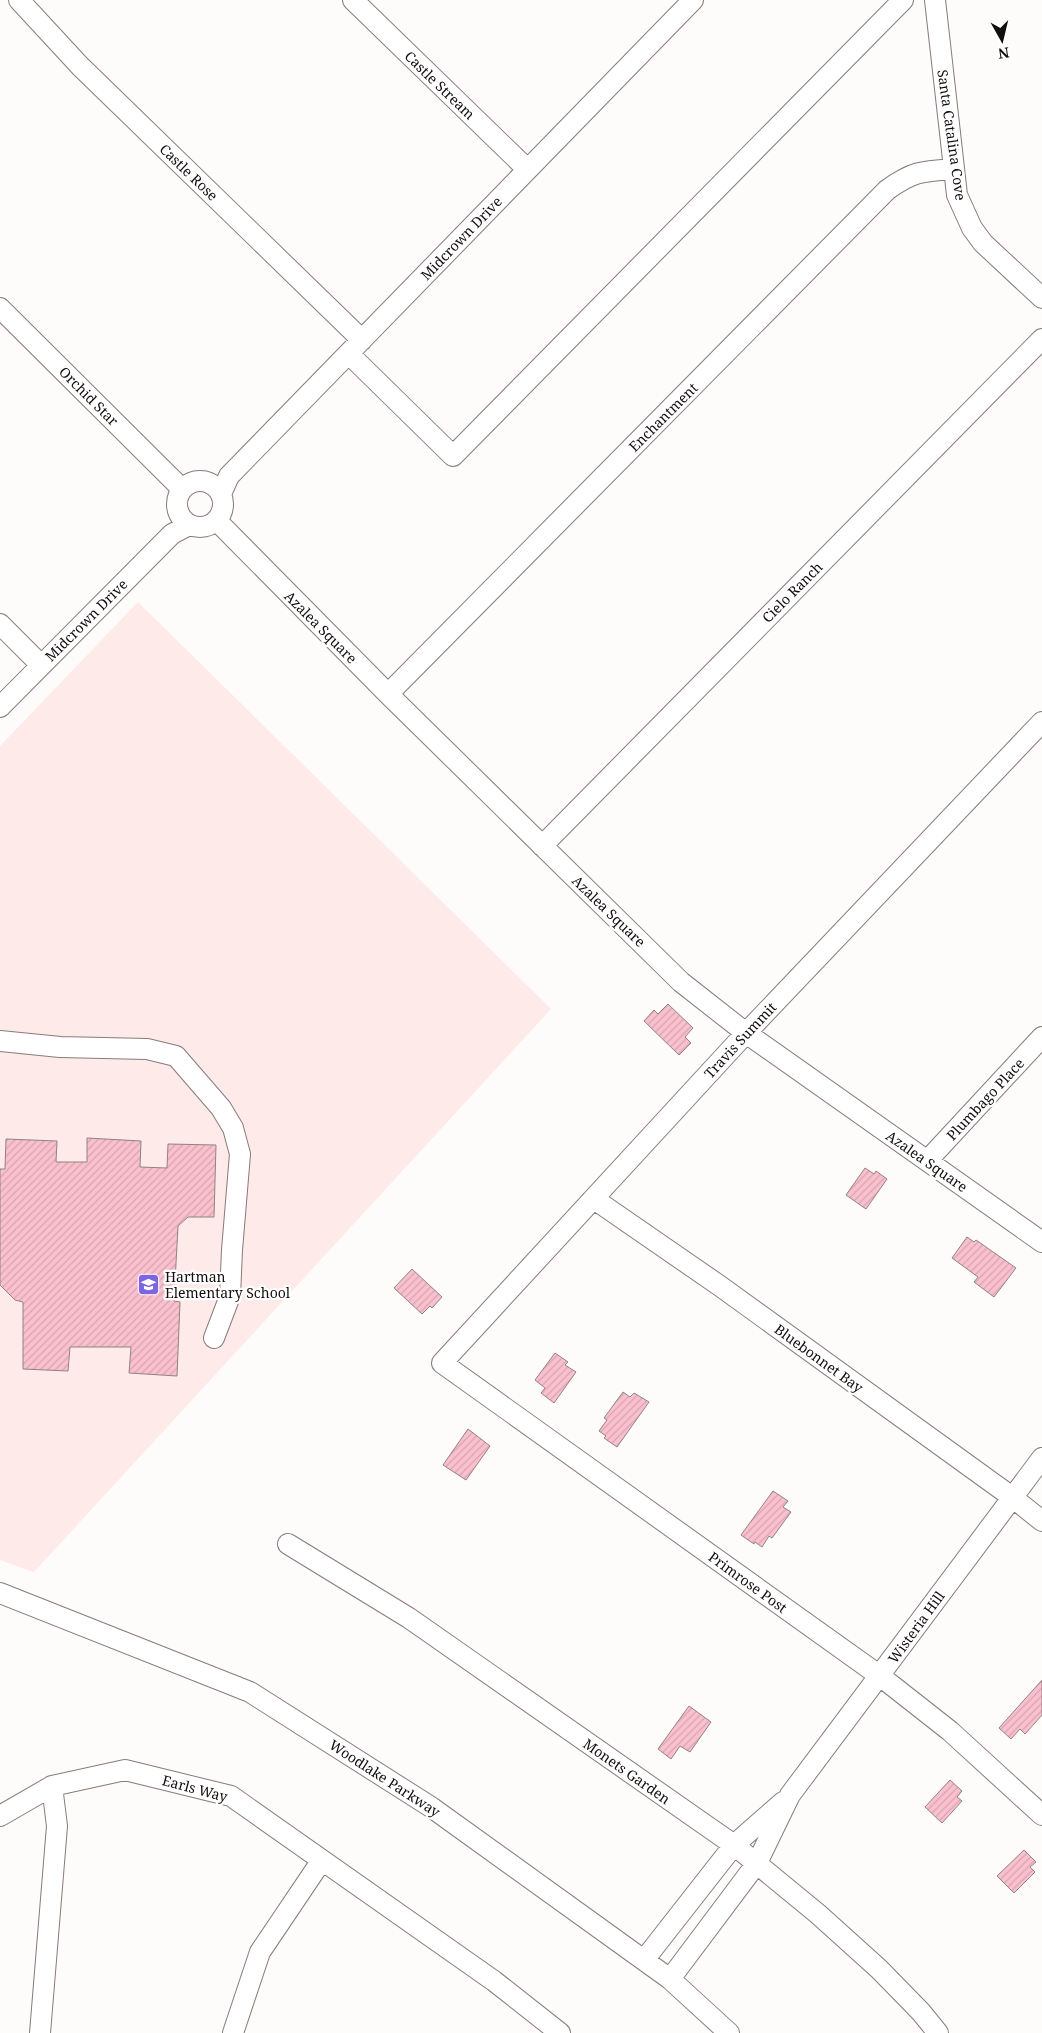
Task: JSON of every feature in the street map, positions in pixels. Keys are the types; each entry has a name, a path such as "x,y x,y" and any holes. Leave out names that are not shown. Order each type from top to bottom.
{"street":[{"name":"Castle Rose","path":"19,0 80,66 356,347 453,456 903,0"},
{"name":"Castle Stream","path":"353,0 527,169"},
{"name":"Midcrown Drive","path":"221,484 693,0"},
{"name":"Santa Catalina Cove","path":"935,0 957,195 972,228 984,243 1042,298"},
{"name":"Enchantment","path":"388,694 887,190 906,177 925,171 954,168"},
{"name":"Orchid Star","path":"0,308 183,500"},
{"name":"Cielo Ranch","path":"542,846 1042,339"},
{"path":"196,481 221,484 224,501 218,522 204,527 183,500 196,481"},
{"name":"Midcrown Drive","path":"0,707 172,534 183,500"},
{"name":"Azalea Square","path":"218,522 388,694 682,982 746,1033 1042,1242"},
{"path":"0,624 42,665"},
{"name":"Travis Summit","path":"442,1363 746,1033 1042,722"},
{"name":"Plumbago Place","path":"927,1161 1042,1037"},
{"path":"0,1041 60,1047 146,1049 176,1056 221,1108 233,1128 240,1154 230,1296 214,1338"},
{"name":"Bluebonnet Bay","path":"594,1199 720,1286 1012,1497 1042,1521"},
{"name":"Primrose Post","path":"442,1363 880,1676 950,1731 1042,1815"},
{"name":"Wisteria Hill","path":"644,1960 734,1845 790,1795 1042,1458"},
{"name":"Monets Garden","path":"288,1544 409,1618 734,1845 818,1914 879,1969 921,2012 938,2033"},
{"name":"Woodlake Parkway","path":"0,1593 250,1692 431,1807 670,1979 729,2033"},
{"name":"Earls Way","path":"0,1816 52,1786 125,1770 231,1796 494,1982 560,2033"},
{"path":"40,2033 57,1826 52,1786"},
{"name":"Wisteria Hill","path":"670,1979 757,1863 790,1795"},
{"path":"233,2033 260,1952 322,1860"}],"shaded area":[{"name":"Hartman Elementary School","path":"138,602 551,1009 34,1572 0,1560 0,746"}],"building":[{"path":"668,1004 693,1028 685,1037 691,1043 679,1055 644,1021 654,1010 658,1014"},
{"name":"Hartman Elementary School","path":"87,1138 141,1141 140,1167 167,1168 168,1144 216,1145 214,1217 188,1217 178,1226 174,1301 180,1302 177,1376 129,1373 131,1347 70,1347 68,1371 23,1369 23,1302 15,1300 0,1285 0,1169 5,1169 6,1139 57,1141 56,1162 87,1162"},
{"path":"865,1168 874,1174 876,1171 887,1179 866,1209 846,1195"},
{"path":"967,1237 974,1242 976,1240 1016,1268 994,1297 974,1282 978,1277 952,1258"},
{"path":"412,1269 442,1297 432,1308 430,1306 422,1314 394,1288"},
{"path":"555,1353 568,1362 565,1365 576,1372 554,1403 541,1393 545,1388 535,1380"},
{"path":"623,1392 630,1397 634,1393 649,1402 617,1447 604,1438 606,1436 599,1431 607,1420 604,1418"},
{"path":"468,1429 490,1446 466,1480 443,1465"},
{"path":"773,1491 788,1501 783,1507 791,1512 772,1538 769,1536 762,1547 741,1535"},
{"path":"1042,1680 1042,1715 1025,1734 1020,1729 1011,1739 999,1728"},
{"path":"689,1706 711,1722 690,1752 680,1746 671,1759 658,1749"},
{"path":"950,1780 962,1791 957,1797 962,1801 942,1823 925,1807"},
{"path":"1024,1850 1036,1862 1030,1867 1035,1872 1014,1893 997,1876"}],"place":[{"name":"Hartman Elementary School","path":"149,1284"}]}
